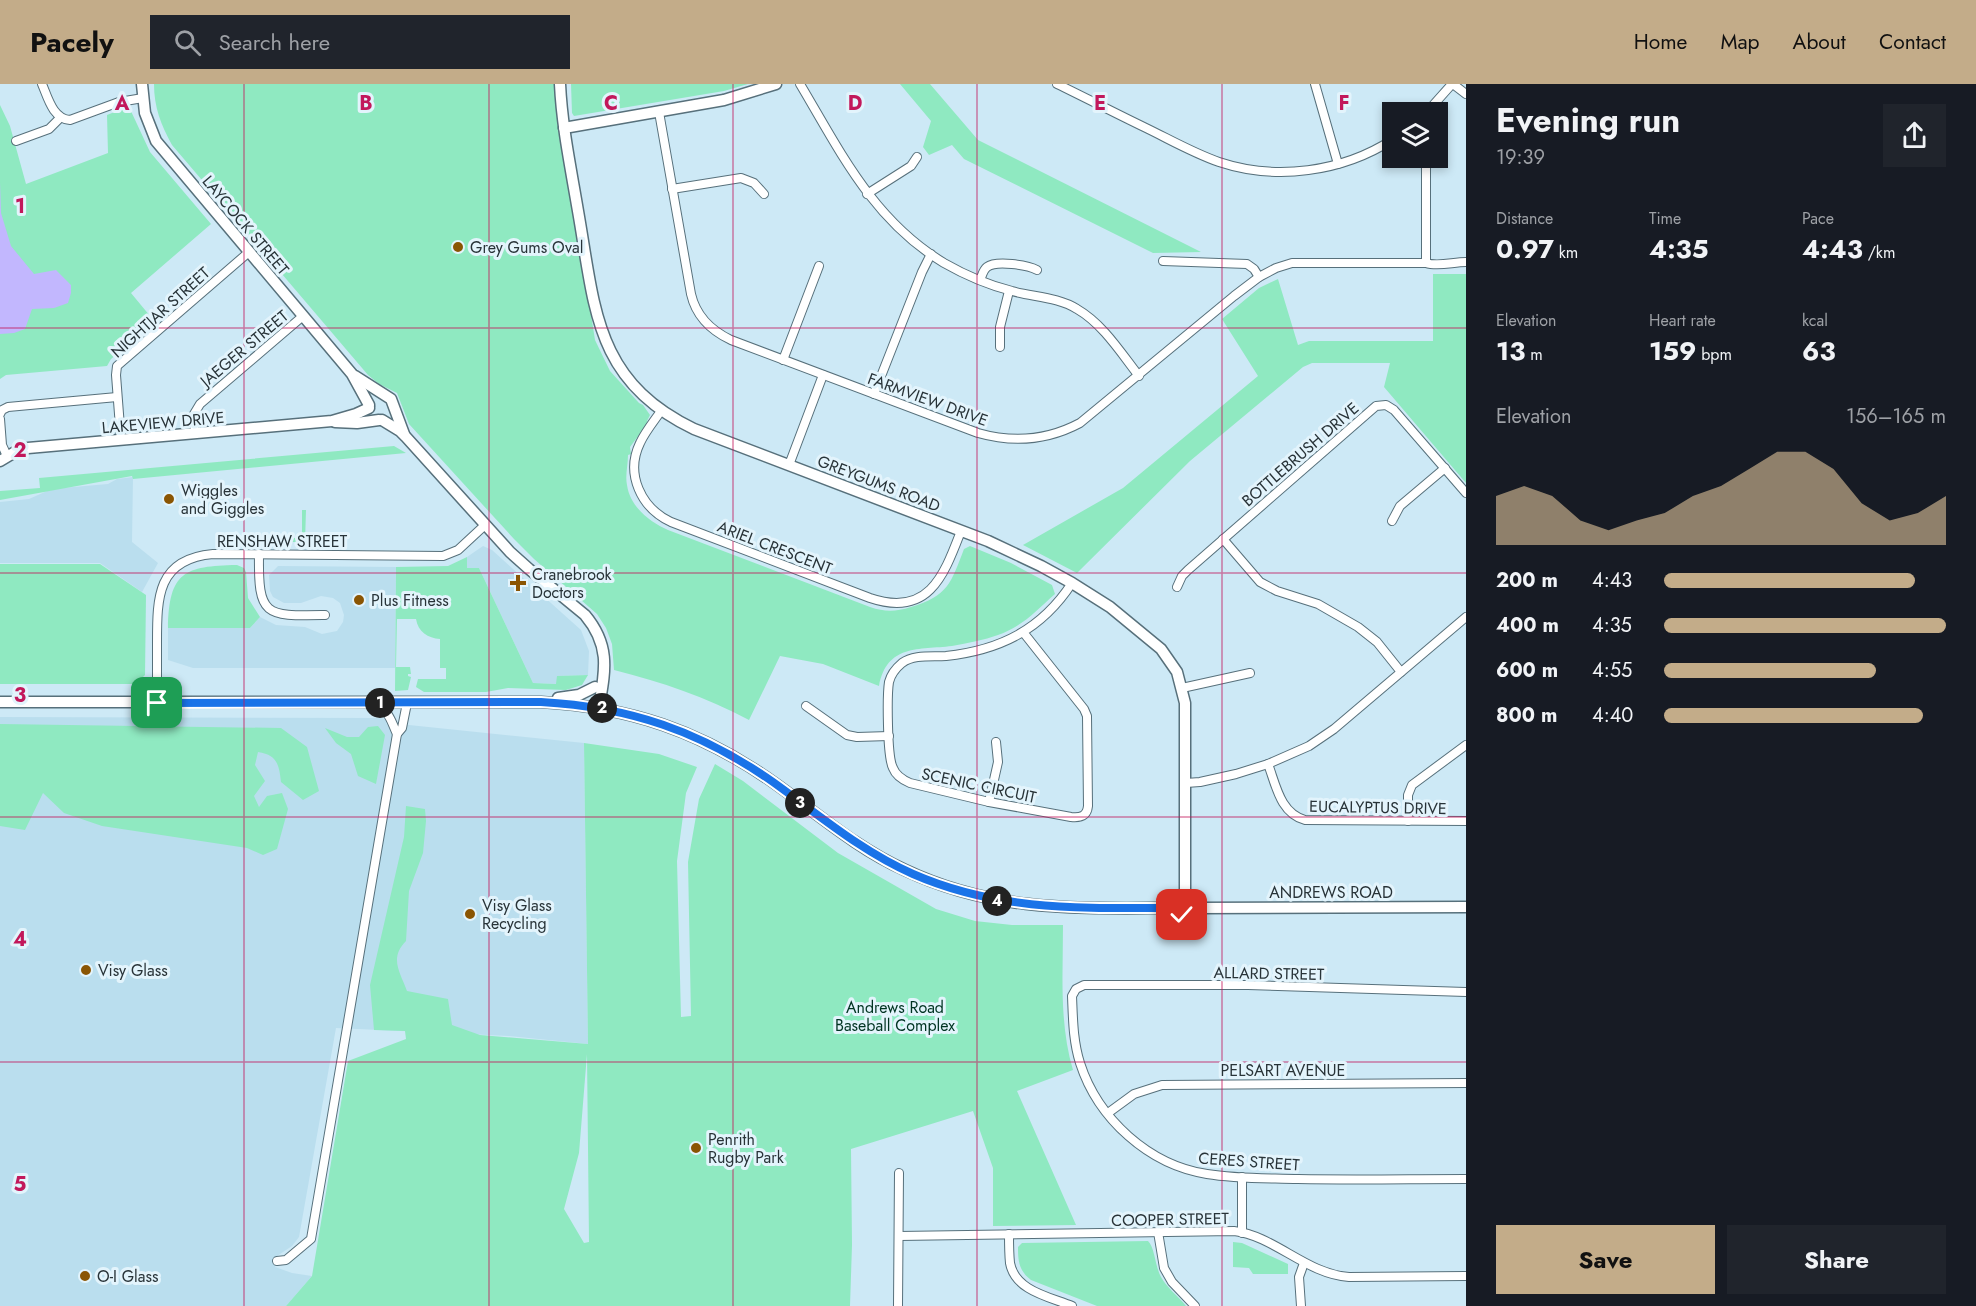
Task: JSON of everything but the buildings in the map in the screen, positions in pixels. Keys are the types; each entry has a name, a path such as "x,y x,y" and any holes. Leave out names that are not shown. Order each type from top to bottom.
{"street":[{"path":"42,84 56,113 60,118 70,120 119,102 143,98"},
{"name":"LAYCOCK STREET","path":"142,84 147,120 156,141 352,374 369,406"},
{"name":"GREYGUMS ROAD","path":"560,84 564,128 593,300 610,352 638,390 661,411 694,429 1011,551 1072,583 1110,607 1161,649 1175,668 1182,688 1185,707 1185,897"},
{"path":"564,128 741,97 776,84"},
{"path":"800,84 867,194 897,227 931,254 957,270 1010,291 1061,302 1078,310 1097,325 1139,376"},
{"path":"1057,84 1198,154 1230,165 1278,172 1318,169 1363,155 1382,145"},
{"path":"1435,102 1452,84 1466,94"},
{"path":"1317,85 1338,164"},
{"name":"FARMVIEW DRIVE","path":"659,112 689,289 699,313 712,329 727,338 783,360 989,436 1026,439 1053,434 1080,423 1259,277 1284,265 1300,262 1426,262 1434,265 1446,262 1466,262"},
{"path":"16,141 48,129 60,118"},
{"path":"867,194 911,166 917,157"},
{"path":"1426,168 1426,262"},
{"path":"672,189 741,178 753,183 764,194"},
{"name":"NIGHTJAR STREET","path":"121,440 116,375 120,362 249,252"},
{"path":"874,394 931,254"},
{"path":"1163,261 1247,264 1259,277"},
{"path":"980,280 984,270 990,265 1022,265 1037,270"},
{"path":"783,360 819,267"},
{"path":"1000,347 1000,327 1010,291"},
{"name":"JAEGER STREET","path":"195,434 194,414 200,404 303,316"},
{"name":"LAYCOCK STREET","path":"352,374 386,395"},
{"path":"789,465 824,375"},
{"path":"406,437 392,399 386,395 375,396 369,406 371,415 400,430 406,437 485,525 522,564 585,615 599,634 605,657 595,706"},
{"path":"0,414 8,407 117,397"},
{"path":"380,420 392,415 394,405"},
{"name":"BOTTLEBRUSH DRIVE","path":"1177,587 1185,573 1376,406 1386,405 1394,410 1466,493"},
{"name":"LAKEVIEW DRIVE","path":"4,459 28,448 332,422 356,414 369,406"},
{"name":"ARIEL CRESCENT","path":"661,411 640,443 634,472 644,500 656,513 671,522 870,598 893,603 919,597 937,583 947,568 961,531"},
{"path":"0,419 4,459"},
{"name":"LAKEVIEW DRIVE","path":"332,422 345,424 380,420"},
{"path":"1392,521 1400,506 1445,468"},
{"name":"RENSHAW STREET","path":"157,703 157,610 160,592 166,579 177,567 195,557 213,554 443,556 458,550 485,525"},
{"path":"1223,539 1260,582 1282,593 1318,604 1358,627 1377,642 1401,672"},
{"path":"259,554 259,590 267,607 281,614 325,615"},
{"name":"SCENIC CIRCUIT","path":"1023,632 1086,714 1087,818 989,802 903,780 892,765 889,736 890,681 893,673 902,663 915,658 948,656 999,644 1023,632 1052,610 1072,583"},
{"path":"1186,783 1200,783 1236,774 1302,750 1317,741 1466,617"},
{"path":"1182,688 1251,673"},
{"path":"541,702 579,695 599,684"},
{"path":"599,684 607,698 621,712"},
{"name":"ANDREWS ROAD","path":"0,702 541,702 595,706 666,725 732,756 774,783 868,851 934,883 987,898 1030,906 1177,908 1179,913 1188,916 1195,908 1466,907"},
{"path":"277,1261 286,1260 311,1239 397,734 390,715 370,703"},
{"path":"397,734 402,728 406,703"},
{"path":"806,706 847,735 889,736"},
{"path":"989,802 998,762 996,742"},
{"path":"1408,821 1408,795 1412,785 1466,745"},
{"name":"EUCALYPTUS DRIVE","path":"1268,764 1289,818 1317,822 1466,821"},
{"path":"1177,908 1180,899 1185,897 1193,900 1195,908"},
{"name":"ALLARD STREET","path":"1074,991 1084,985 1240,985 1466,992"},
{"name":"CERES STREET","path":"1074,991 1073,1023 1078,1055 1091,1089 1128,1136 1163,1160 1207,1174 1242,1177 1466,1179"},
{"name":"PELSART AVENUE","path":"1108,1113 1134,1094 1162,1084 1466,1083"},
{"path":"898,1306 899,1173"},
{"path":"1242,1177 1242,1233"},
{"path":"1158,1232 1164,1268 1172,1282 1195,1306"},
{"name":"COOPER STREET","path":"899,1236 1242,1233 1325,1273 1343,1277 1466,1276"},
{"path":"1009,1234 1010,1263 1020,1282 1031,1290 1072,1306"},
{"path":"1300,1306 1299,1277 1304,1263"}],"shaded area":[{"path":"0,182 1,213 11,246 34,274 56,270 71,285 71,293 68,303 54,308 32,309 25,329 0,334"},
{"path":"133,477 132,542 158,563 142,592 100,563 0,563 0,502 29,499 47,491 108,484 117,479"},
{"path":"483,546 492,550 581,630 589,651 588,675 557,676 557,684 533,683 479,568 467,568 467,557"},
{"path":"278,566 396,567 395,668 193,668 168,660 168,628 250,628 260,617 276,625 305,627 322,634 337,631 343,622 344,615 340,603 333,598 321,596 301,603 284,603 273,597 270,591 269,575"},
{"path":"0,717 381,718 409,725 584,743 588,1044 509,1036 336,1028 299,1237 292,1246 277,1256 275,1267 292,1273 312,1276 286,1306 0,1306"}],"green space":[{"path":"154,84 555,84 595,340 610,371 650,415 648,423 630,447 631,454 628,455 626,478 632,500 642,513 654,523 668,530 880,610 905,609 923,603 941,593 947,587 964,549 970,546 1011,563 1052,585 1055,594 1022,623 1007,632 952,646 917,649 897,656 883,672 879,686 823,664 780,656 749,720 683,691 614,670 612,644 597,614 514,539 409,424 397,393 379,384 368,375 172,145 159,116"},
{"path":"571,84 748,84 724,91 574,116"},
{"path":"900,84 930,84 978,140 1201,252 1153,253 964,159 952,145 929,155 923,147 931,121"},
{"path":"0,105 10,126 26,184 108,153 107,115 122,109 130,109 150,152 211,224 131,293 155,322 111,359 107,366 6,375 0,379"},
{"path":"1433,274 1466,274 1466,483 1384,387 1390,363 1312,363 1303,367 1190,461 1077,573 1023,545 1123,488 1258,376 1222,319 1259,288 1278,279 1298,345 1309,341 1433,341"},
{"path":"394,446 406,453 133,479 132,476 0,500 0,491 40,488 39,478"},
{"path":"302,510 306,510 305,542 284,542 284,538 302,538"},
{"path":"467,557 467,568 479,568 533,683 556,684 557,676 588,675 582,685 566,690 508,688 486,692 424,692 416,687 418,679 446,679 446,668 440,668 440,639 424,634 416,619 397,619 396,667 410,667 411,674 408,676 411,677 408,690 395,691 396,567 448,566"},
{"path":"0,564 100,564 146,595 145,675 136,684 0,684"},
{"path":"237,565 244,568 246,572 248,598 260,617 250,628 168,628 172,595 176,584 183,576 204,567"},
{"path":"0,724 281,728 307,747 319,791 303,800 281,782 276,761 269,755 258,752 255,765 265,781 254,796 259,807 267,796 282,793 288,809 277,849 263,855 247,848 102,826 64,813 43,793 25,830 0,826"},
{"path":"378,726 385,735 376,784 358,776 351,754 336,743 325,728 347,737 359,737 368,727"},
{"name":"Andrews Road Baseball Complex","path":"584,743 659,754 697,767 686,793 677,861 681,1017 691,1016 688,862 699,799 715,764 743,781 838,853 936,909 975,921 1012,925 1063,925 1064,1016 1073,1070 1017,1091 1076,1225 993,1226 993,1168 973,1111 851,1149 850,1306 286,1306 312,1276 348,1061 406,1039 405,1031 374,1030 370,985 404,837 406,806 425,809 426,821 423,853 409,891 406,941 397,959 407,991 448,999 452,1025 480,1035 588,1044","holes":["587,1054 589,1242 584,1243 564,1209 579,1153"]},
{"path":"1148,1241 1161,1277 1186,1306 1097,1306 1031,1280 1024,1273 1019,1261 1018,1247 1022,1243"},
{"path":"1233,1242 1242,1243 1288,1264 1288,1274 1253,1274 1249,1268 1233,1267"}],"place":[{"name":"Grey Gums Oval","path":"458,247"},
{"name":"Wiggles and Giggles","path":"169,499"},
{"name":"Cranebrook Doctors","path":"518,583"},
{"name":"Plus Fitness","path":"359,600"},
{"name":"Visy Glass Recycling","path":"470,914"},
{"name":"Visy Glass","path":"86,970"},
{"name":"Penrith Rugby Park","path":"696,1148"},
{"name":"O-I Glass","path":"85,1276"}],"route":[{"path":"157,703 541,702 599,707 633,714 684,732 747,765 868,851 934,883 1015,904 1075,908 1177,908 1182,915"}]}
